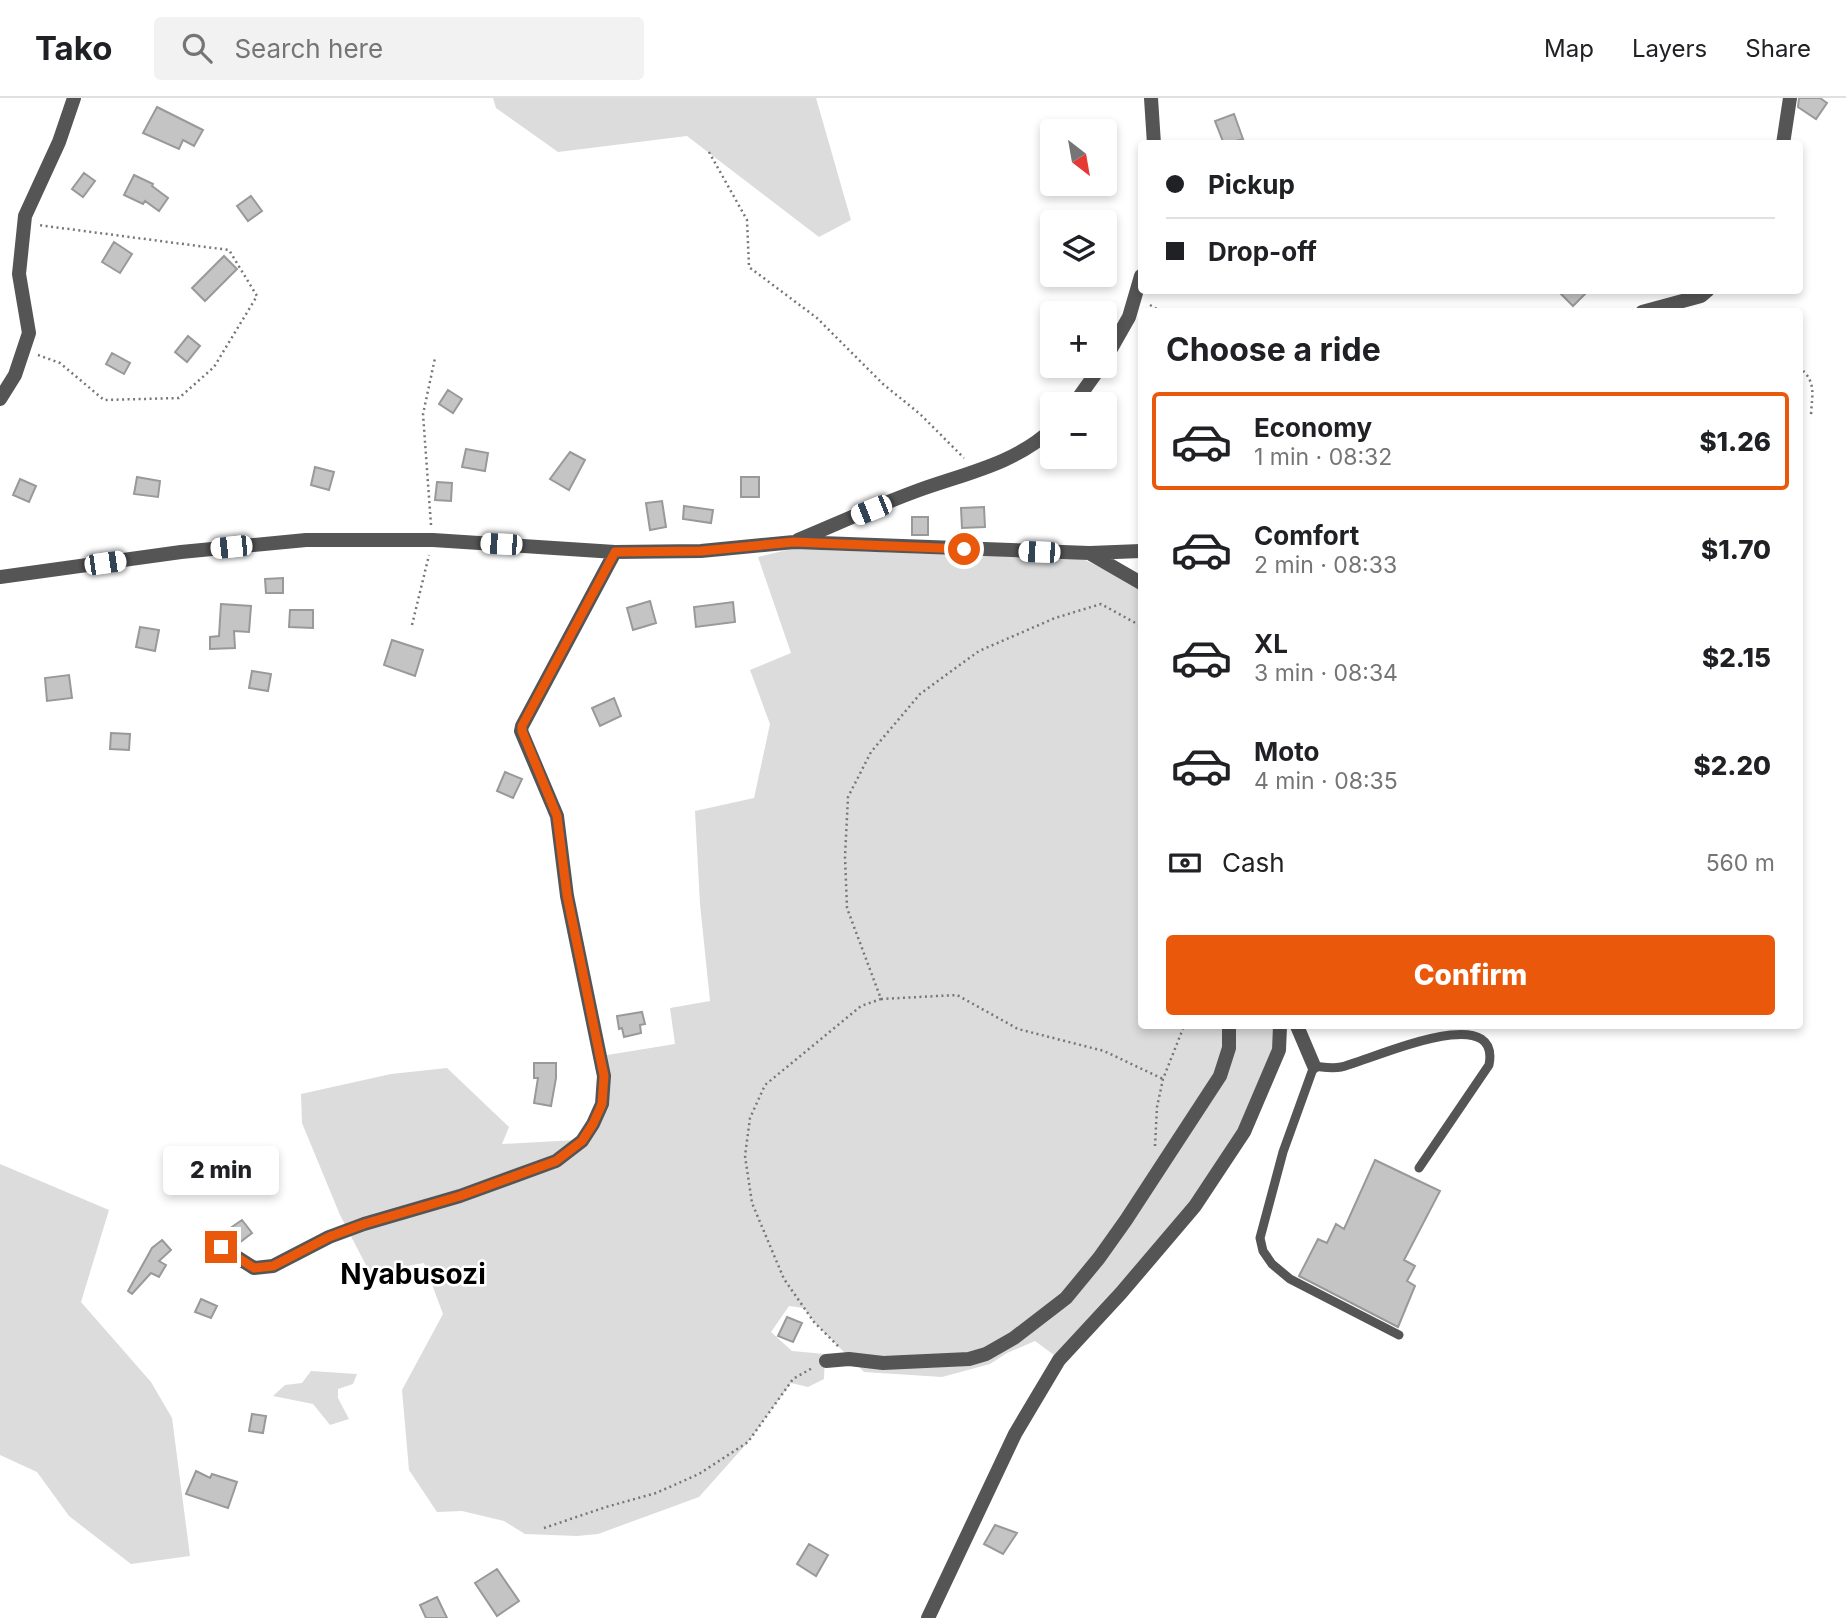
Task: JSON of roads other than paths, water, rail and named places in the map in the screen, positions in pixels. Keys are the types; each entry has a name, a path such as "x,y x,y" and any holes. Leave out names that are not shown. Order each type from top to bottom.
{"street":[{"path":"0,399 15,375 29,333 19,274 25,216 59,142 74,98"},
{"path":"1151,98 1154,140"},
{"path":"1784,140 1790,98"},
{"path":"1117,338 1129,317 1138,286"},
{"path":"1656,308 1703,294"},
{"path":"794,542 922,489 980,470 1040,440"},
{"path":"0,577 181,552 306,540 433,540 615,552 701,551 794,542 1089,553 1138,551"},
{"path":"221,1247 254,1268 273,1266 329,1237 364,1224 460,1196 556,1161 582,1141 593,1124 602,1104 604,1076 567,895 557,816 522,726 615,552"},
{"path":"1089,553 1138,581"},
{"path":"827,1361 849,1359 883,1363 969,1359 986,1354 1014,1338 1066,1298 1099,1258 1154,1181 1220,1076 1229,1048 1229,1029"},
{"path":"928,1618 1015,1434 1059,1360 1121,1293 1195,1206 1244,1132 1279,1050 1280,1029"},
{"path":"1298,1029 1314,1066"}],"lane":[{"path":"1399,1335 1290,1279 1272,1264 1263,1251 1260,1238 1283,1152 1314,1066 1341,1067 1448,1034 1467,1033 1481,1037 1491,1054 1489,1065 1419,1168"}],"district":[{"name":"Nyabusozi","path":"413,1274"}]}
